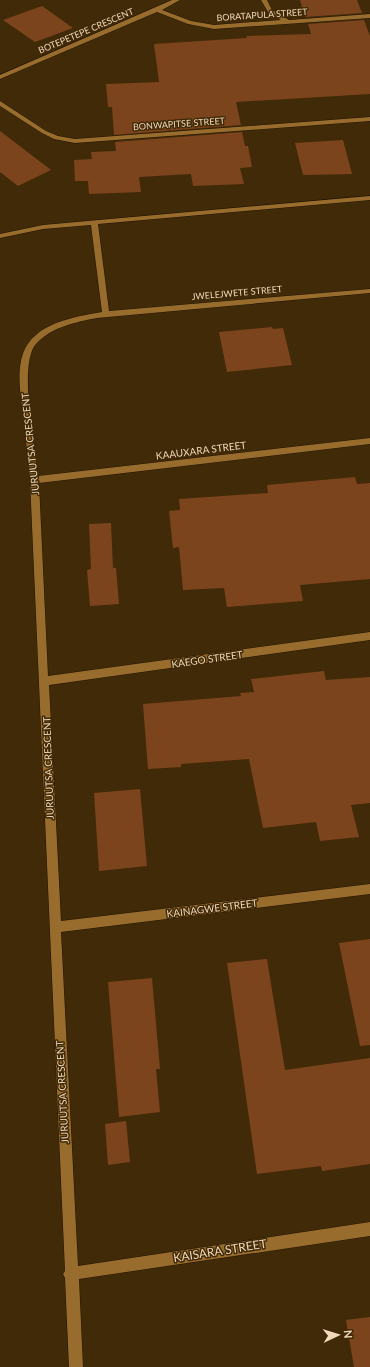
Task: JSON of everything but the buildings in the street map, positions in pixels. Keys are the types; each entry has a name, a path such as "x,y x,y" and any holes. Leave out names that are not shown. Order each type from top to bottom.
{"street":[{"name":"BOTEPETEPE CRESCENT","path":"0,77 178,0"},
{"path":"264,0 270,11 288,22"},
{"name":"BORATAPULA STREET","path":"157,10 190,23 214,27 370,16"},
{"name":"BONWAPITSE STREET","path":"0,103 44,132 56,138 75,141 370,119"},
{"path":"0,236 43,227 370,198"},
{"path":"94,223 106,314"},
{"name":"JWELEJWETE STREET","path":"106,314 370,291"},
{"name":"JURUUTSA CRESCENT","path":"76,1367 70,1274 54,927 45,681 34,480 23,378 24,362 32,343 49,329 76,320 106,314"},
{"name":"KAAUXARA STREET","path":"34,480 370,441"},
{"name":"KAEGO STREET","path":"45,681 370,636"},
{"name":"KAINAGWE STREET","path":"54,927 370,890"},
{"name":"KAISARA STREET","path":"70,1274 370,1228"}]}
